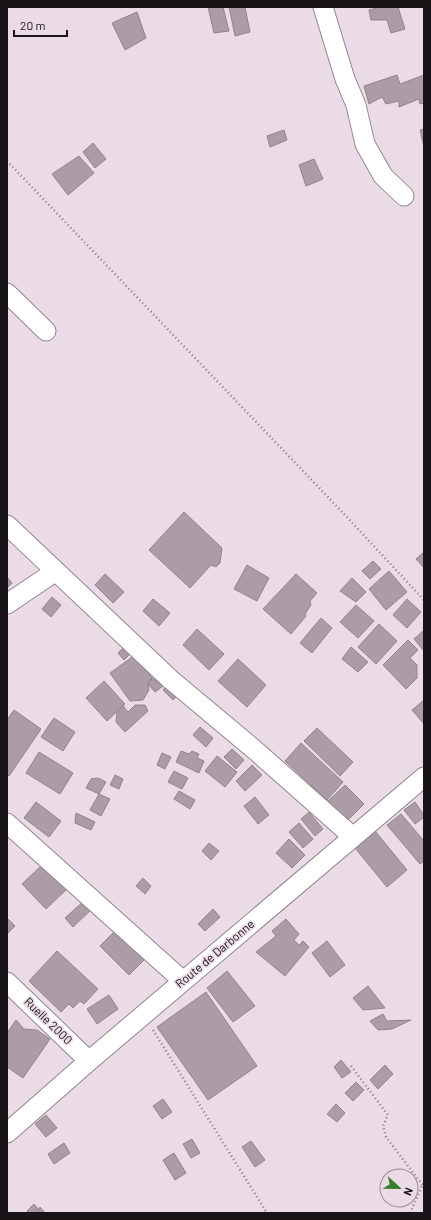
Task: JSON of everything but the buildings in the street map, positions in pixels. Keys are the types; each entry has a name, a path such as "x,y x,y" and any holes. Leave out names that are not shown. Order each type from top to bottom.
{"street":[{"path":"323,7 345,80 356,105 365,144 383,176 404,196"},
{"path":"7,293 46,331"},
{"path":"7,525 170,679 262,756 353,837"},
{"path":"7,604 56,571"},
{"name":"Route de Darbonne","path":"7,1133 144,1014 424,777"},
{"path":"7,823 183,981"},
{"name":"Ruelle 2000","path":"7,982 89,1061"}],"path":[{"path":"7,161 424,600"},
{"path":"144,1014 267,1213"},
{"path":"351,1066 388,1115 383,1126 386,1137 424,1185 410,1213"}]}
